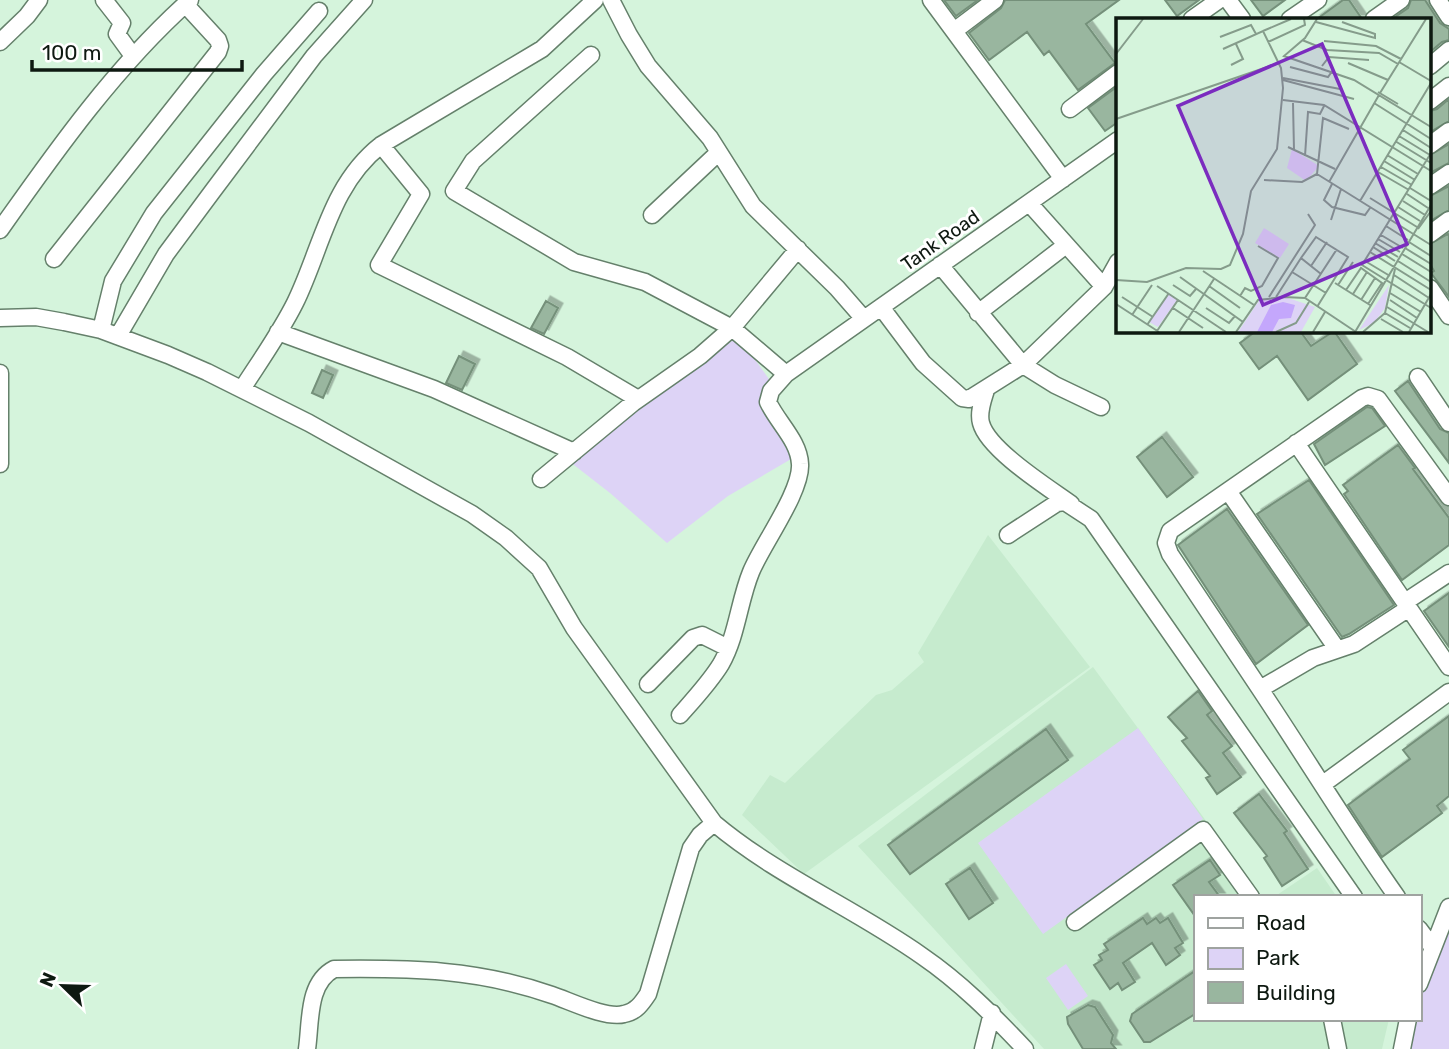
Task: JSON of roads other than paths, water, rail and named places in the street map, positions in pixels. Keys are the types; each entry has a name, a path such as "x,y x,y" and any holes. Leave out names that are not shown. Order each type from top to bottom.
{"street":[{"path":"0,41 27,16 39,0"},
{"path":"104,0 122,23 117,34 133,56"},
{"path":"118,337 166,254 314,56 364,0"},
{"path":"242,389 296,302 334,204 357,168 381,145 542,49 595,0"},
{"path":"611,0 648,66 710,138 753,206 864,319"},
{"path":"932,0 1063,179"},
{"path":"954,31 995,0"},
{"path":"1193,18 1219,0"},
{"path":"1228,0 1241,18"},
{"path":"1291,18 1318,0"},
{"path":"1375,18 1401,0"},
{"path":"1437,0 1449,17"},
{"path":"0,230 86,114 133,56 188,2 218,40 218,52 54,259"},
{"path":"101,330 113,281 154,213 264,74 319,11"},
{"path":"1432,64 1449,50"},
{"path":"591,55 473,161 454,191 575,262 645,282 732,328 786,374 771,391 768,402 795,445 800,465 796,485 752,570 722,663 680,715"},
{"path":"1070,109 1116,75"},
{"path":"1432,99 1449,86"},
{"path":"1432,144 1449,131"},
{"name":"Tank Road","path":"786,374 1116,141"},
{"path":"381,145 421,194 379,265 567,357 638,399"},
{"path":"652,215 718,153"},
{"path":"1432,185 1449,173"},
{"path":"1029,203 1104,287"},
{"path":"1432,233 1449,220"},
{"path":"978,313 1066,245"},
{"path":"541,479 638,399 700,356 732,328 797,249"},
{"path":"940,265 1023,365 1055,385 1101,407"},
{"path":"881,307 923,363 962,398 969,399 1023,365 1104,287 1116,266"},
{"path":"1432,290 1446,306"},
{"path":"0,318 36,317 101,330 169,355 309,423 472,514 525,553 539,568 574,628 714,823 741,846 780,871 922,956 992,1013 1025,1049"},
{"path":"278,332 434,389 574,452"},
{"path":"0,373 0,464"},
{"path":"1418,377 1449,423"},
{"path":"986,390 981,413 981,423 985,430 1001,451 1018,466 1091,519 1353,895"},
{"path":"1396,895 1170,554 1166,543 1170,531 1362,398 1375,397 1449,497"},
{"path":"1296,443 1449,667"},
{"path":"1228,491 1337,649"},
{"path":"1008,535 1052,505 1065,502 1076,508"},
{"path":"1260,689 1313,658 1354,644 1449,573"},
{"path":"648,684 692,638 702,635 728,648"},
{"path":"1323,784 1449,692"},
{"path":"307,1049 317,983 324,974 334,969 418,968 472,974 533,988 608,1014 624,1014 639,1008 648,994 691,848 700,835 714,823"},
{"path":"1075,922 1203,830 1250,895"},
{"path":"1421,979 1449,907"},
{"path":"1421,932 1433,948"},
{"path":"983,1049 992,1013"},
{"path":"1332,1021 1338,1049"},
{"path":"1402,1049 1408,1021"}]}
